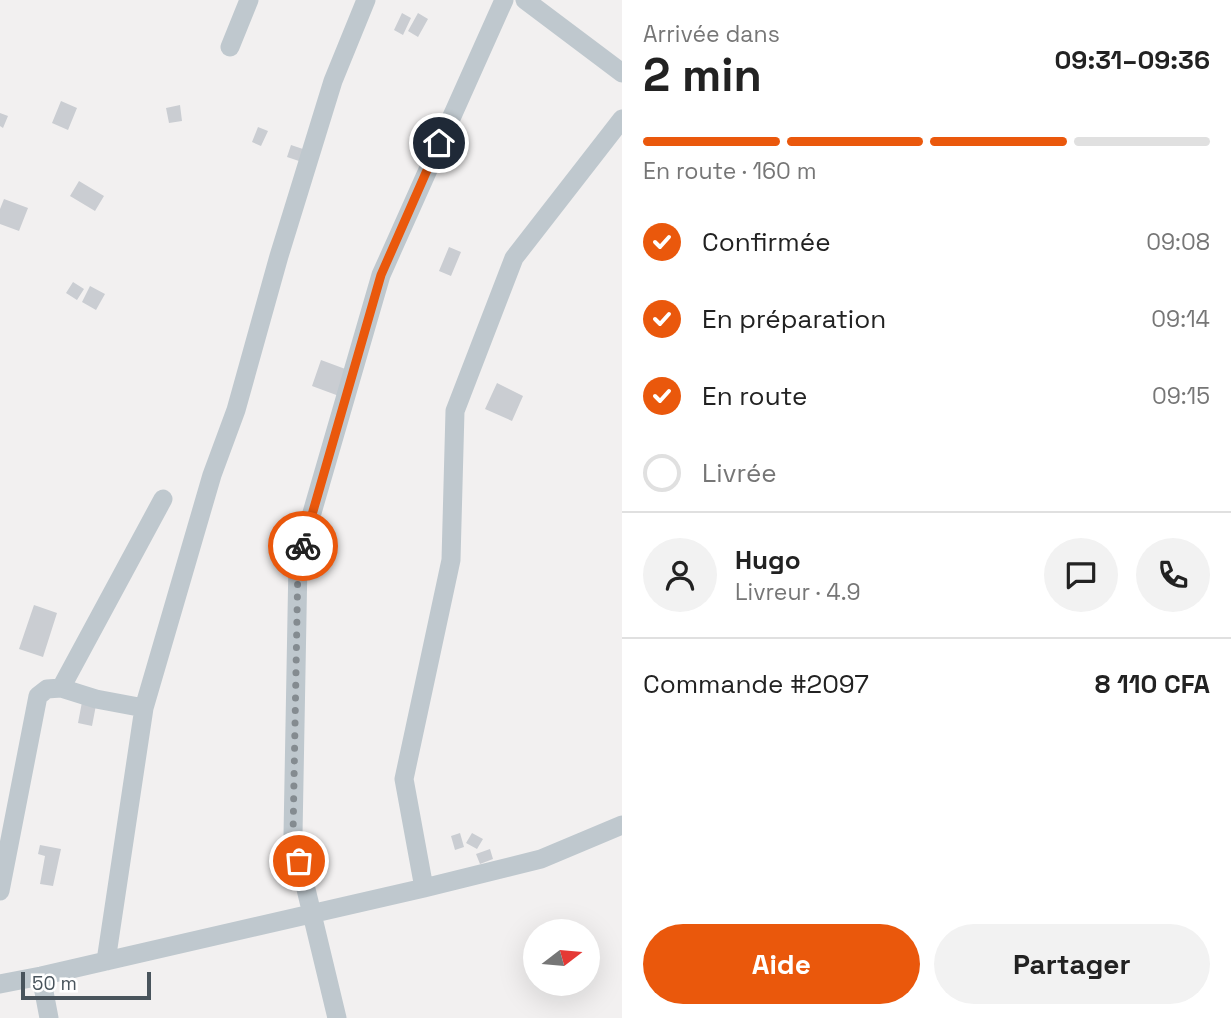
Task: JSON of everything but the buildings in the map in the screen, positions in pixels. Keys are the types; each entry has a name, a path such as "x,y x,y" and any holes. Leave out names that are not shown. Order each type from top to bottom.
{"street":[{"path":"230,47 249,0"},
{"path":"106,961 145,708 212,475 236,410 279,256 333,81 366,0"},
{"path":"337,1018 293,835 298,561 381,275 503,0"},
{"path":"525,0 622,73"},
{"path":"424,888 404,779 451,559 455,411 514,258 622,119"},
{"path":"61,688 163,499"},
{"path":"0,891 38,696 47,689 61,688 96,699 145,708"},
{"path":"0,984 541,859 622,825"},
{"path":"41,976 49,1018"}],"way so far":[{"path":"299,861 293,835 298,561 303,546"}],"route":[{"path":"303,546 381,275 439,143"}]}
